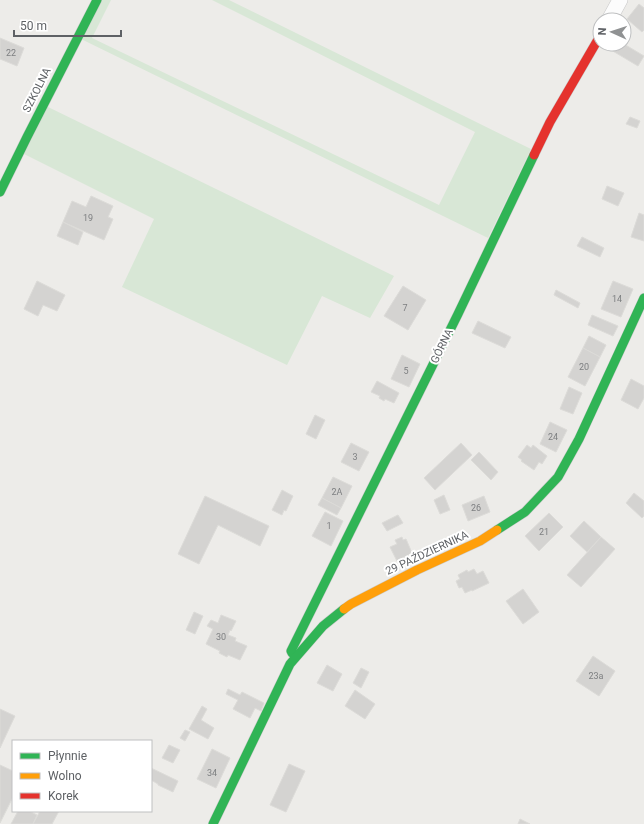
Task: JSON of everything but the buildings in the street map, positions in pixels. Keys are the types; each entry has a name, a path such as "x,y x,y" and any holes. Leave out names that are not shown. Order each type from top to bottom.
{"street":[{"name":"SZKOLNA","path":"0,192 97,0"},
{"path":"613,12 620,0"},
{"name":"GÓRNA","path":"295,659 292,652 313,606 458,314 550,122 592,50"},
{"name":"29 PAŹDZIERNIKA","path":"213,824 290,664 323,626 351,604 417,570 480,541 525,512 558,477 576,445 644,298"}],"green space":[{"path":"101,0 111,0 92,38 439,205 475,132 212,0 229,0 531,149 488,238 81,39"},
{"path":"46,106 394,276 370,318 322,296 287,365 122,287 154,219 22,153"}],"traffic: fast":[{"path":"0,192 97,0"},
{"path":"292,653 291,651 458,314 534,155"},
{"path":"497,530 525,512 558,477 579,439 644,298"},
{"path":"213,824 290,664 323,626 344,609"}],"traffic: slow":[{"path":"344,609 417,570 480,541 497,530"}],"traffic: jam":[{"path":"534,155 550,122 592,50"}]}
